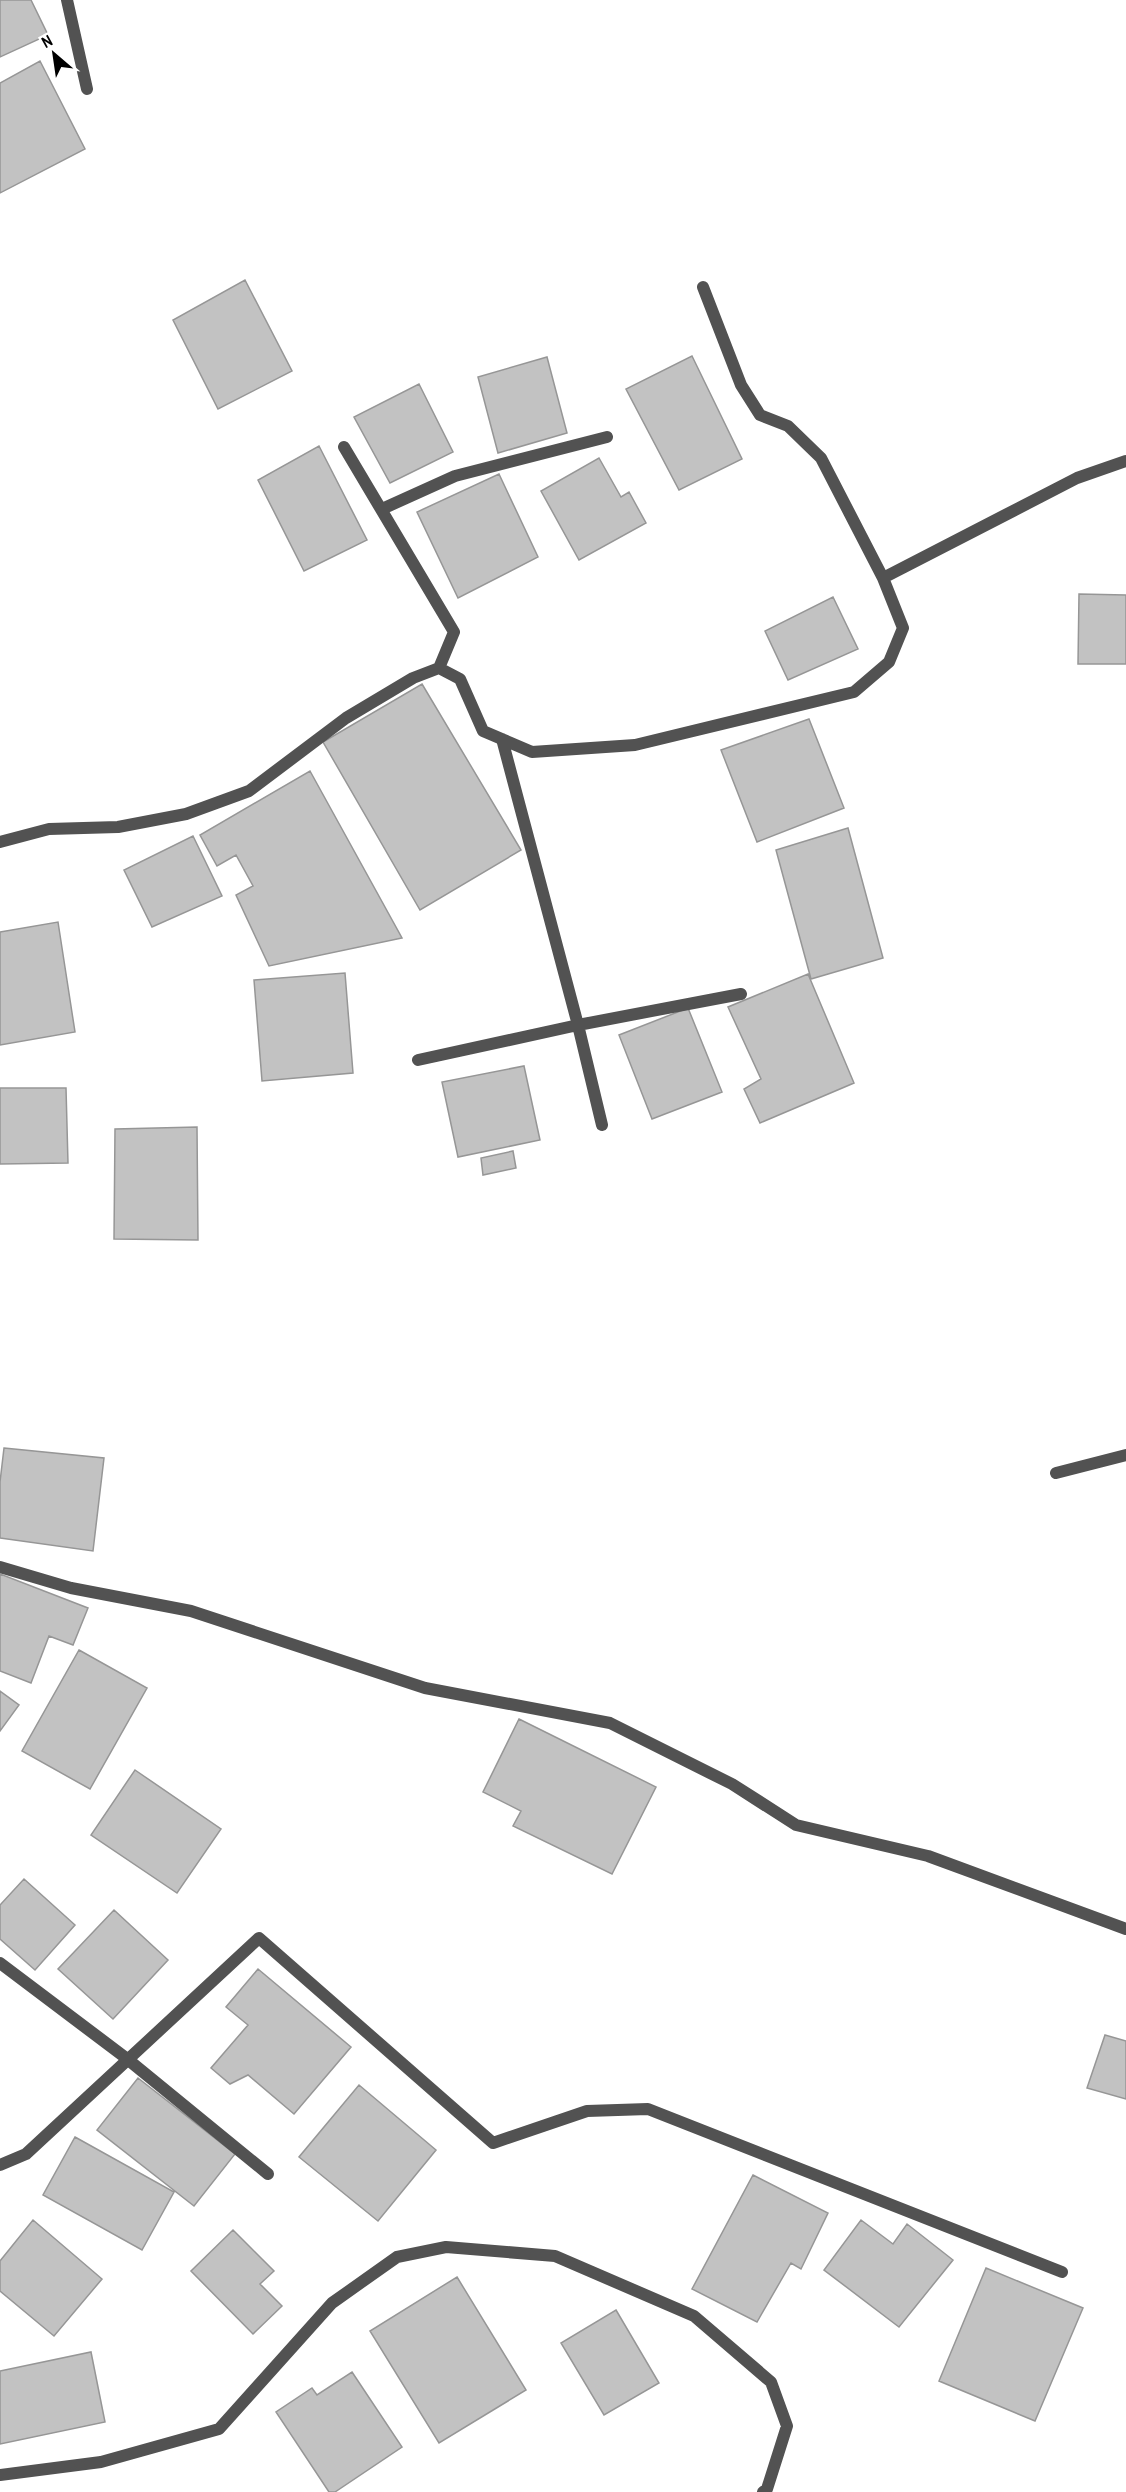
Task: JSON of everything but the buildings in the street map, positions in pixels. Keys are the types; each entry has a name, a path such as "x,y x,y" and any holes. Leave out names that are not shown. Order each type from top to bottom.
{"street":[{"path":"67,0 87,88"},
{"path":"439,668 460,679 483,732 532,752 635,745 854,692 889,662 903,628 883,578 821,458 788,426 760,415 741,385 703,287"},
{"path":"382,509 454,476 607,437"},
{"path":"0,842 49,829 118,827 186,814 249,791 346,718 414,678 439,668 454,632 344,447"},
{"path":"883,578 1077,478 1126,461"},
{"path":"502,740 578,1025 602,1125"},
{"path":"418,1060 578,1025 741,994"},
{"path":"1056,1473 1126,1455"},
{"path":"0,1567 71,1588 191,1611 425,1688 610,1723 732,1784 796,1825 928,1856 1126,1929"},
{"path":"0,2165 26,2154 126,2058 259,1938 493,2143 587,2111 648,2109 1062,2272"},
{"path":"0,1963 126,2058 268,2174"},
{"path":"0,2475 101,2462 219,2429 332,2302 397,2257 446,2247 555,2256 694,2316 771,2382 787,2426 767,2489 763,2492"}]}
